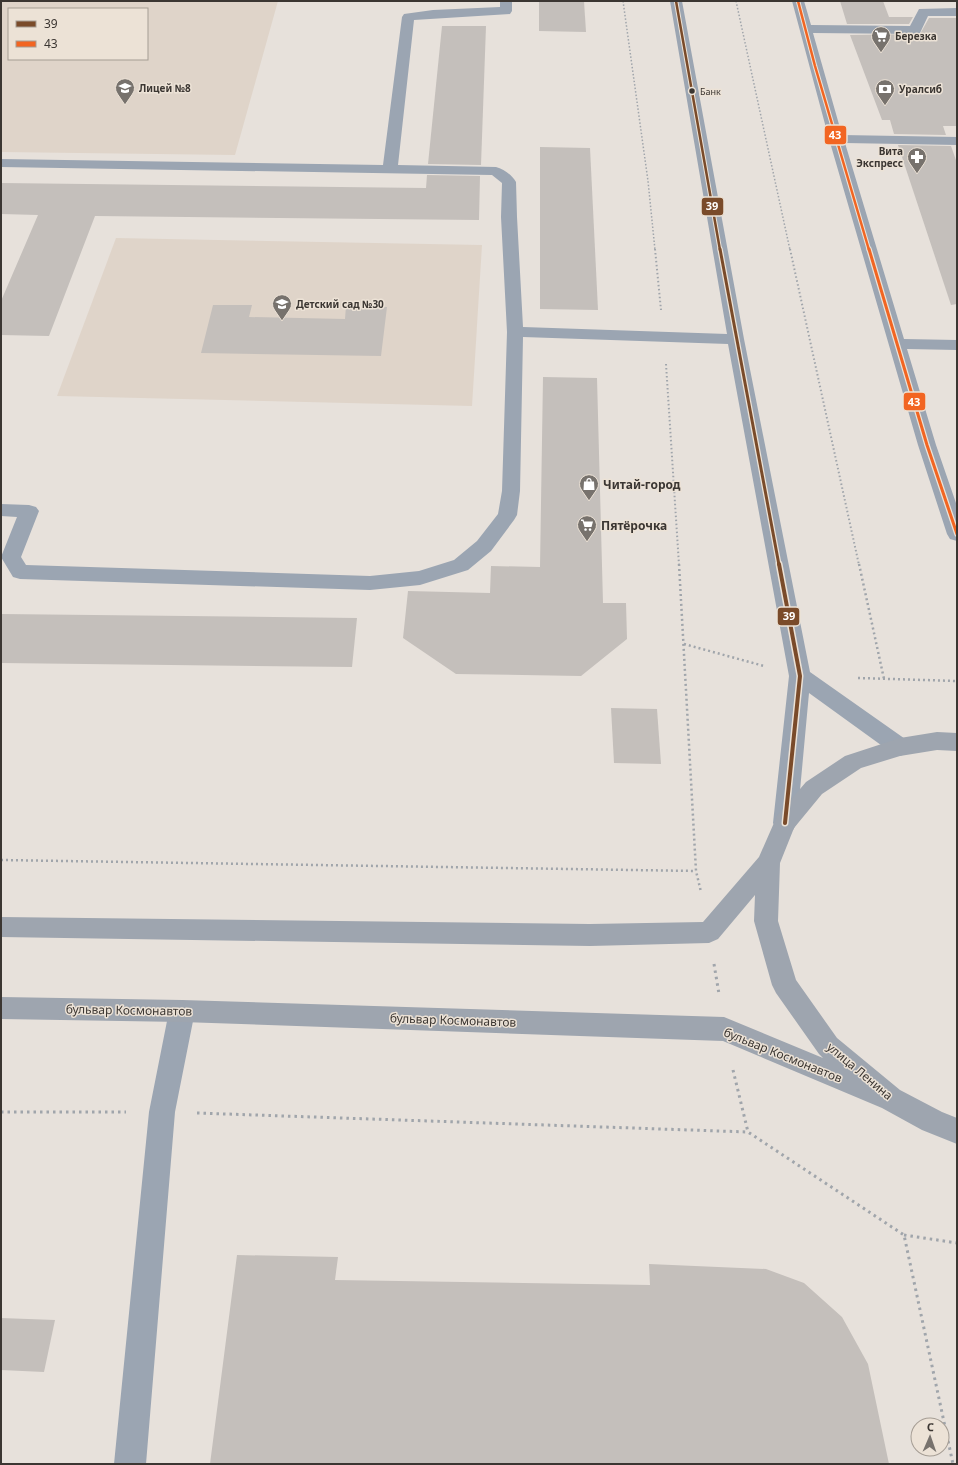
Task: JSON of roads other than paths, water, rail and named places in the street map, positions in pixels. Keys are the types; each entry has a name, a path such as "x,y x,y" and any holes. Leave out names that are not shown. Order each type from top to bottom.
{"main road":[{"name":"улица Ленина","path":"957,742 937,741 900,747 853,762 814,788 785,823 768,863 766,921 785,985 828,1046 890,1099 957,1132"},
{"path":"1,927 590,935 710,932 768,863"},
{"name":"бульвар Космонавтов","path":"1,1008 182,1011 724,1029 890,1099"}],"street":[{"path":"390,168 408,17 434,14 506,11 506,1"},
{"name":"улица Ленина","path":"676,1 736,339 800,676 785,823"},
{"path":"798,1 836,139 927,445 957,534"},
{"path":"806,29 915,30 920,6 957,12"},
{"path":"836,139 957,141"},
{"path":"1,164 496,170 509,182 514,332 511,491 507,515 484,546 460,565 420,578 370,583 20,572 11,557 29,511 1,510"},
{"path":"514,332 736,339"},
{"path":"897,344 957,345"},
{"path":"800,676 900,747"},
{"path":"130,1464 162,1112 182,1011"}],"place":[{"name":"Березка","path":"881,53"},
{"name":"Банк","path":"692,91"},
{"name":"Лицей №8","path":"125,105"},
{"name":"Уралсиб","path":"885,106"},
{"name":"Вита Экспресс","path":"917,174"},
{"name":"Детский сад №30","path":"282,321"},
{"name":"Читай-город","path":"589,501"},
{"name":"Пятёрочка","path":"587,542"}]}
